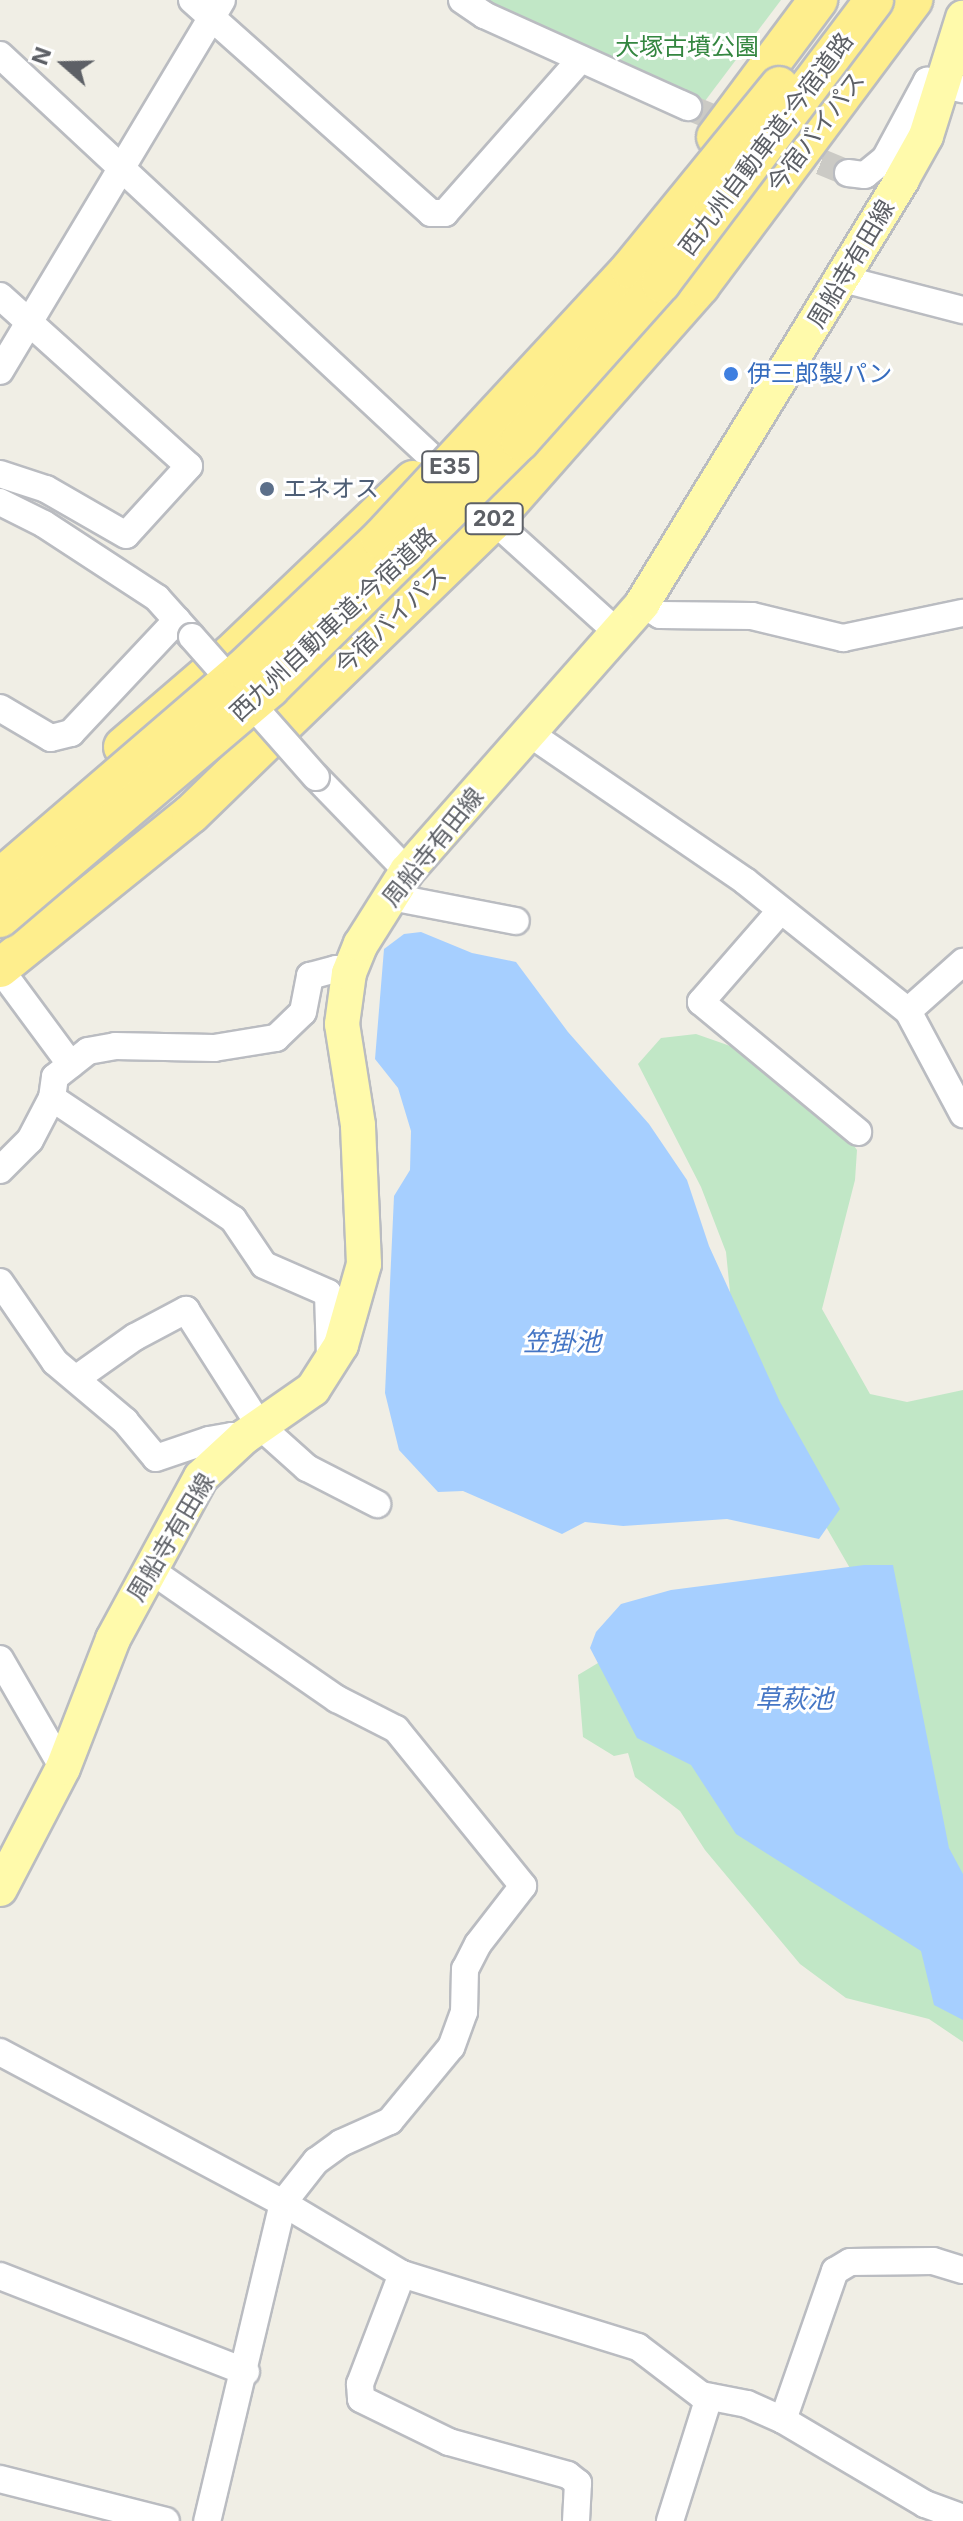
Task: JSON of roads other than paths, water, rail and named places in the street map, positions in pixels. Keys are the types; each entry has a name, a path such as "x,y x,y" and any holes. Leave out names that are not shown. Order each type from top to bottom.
{"highway":[{"path":"0,854 239,646 436,458 706,150 818,0"},
{"name":"西九州自動車道;今宿道路","path":"0,878 243,669 479,437 758,115 842,0"},
{"name":"西九州自動車道;今宿道路","path":"0,918 270,688 520,441 661,283 874,0"},
{"name":"今宿バイパス","path":"0,968 191,814 492,522 700,286 913,0"}],"main road":[{"name":"周船寺有田線","path":"0,1889 63,1768 113,1639 201,1477 249,1434 313,1389 341,1345 364,1264 358,1125 342,1024 349,973 399,884 642,604 843,279 954,86 963,18"}],"street":[{"path":"192,0 217,9 431,213 445,213 581,59"},
{"path":"462,0 581,59 688,107"},
{"path":"0,371 217,9"},
{"path":"0,55 436,458 492,522 616,631"},
{"path":"848,173 865,175 885,159 927,81 954,86"},
{"path":"843,279 963,310"},
{"path":"0,296 189,466 126,535 46,489 0,474"},
{"path":"0,502 44,524 157,598 316,777 399,884 516,921"},
{"path":"642,604 660,615 752,616 843,638 963,613"},
{"path":"0,708 51,738 71,733 184,628"},
{"path":"529,733 781,910 908,1011 956,1076 963,1114"},
{"path":"781,910 701,1002 858,1132"},
{"path":"908,1011 963,962"},
{"path":"0,968 71,1065"},
{"path":"0,1170 30,1140 52,1098 55,1077 88,1051 115,1046 214,1048 276,1038 303,1012 310,976 336,969 349,973"},
{"path":"52,1098 233,1219 264,1265 328,1293 331,1362"},
{"path":"0,1282 55,1362 77,1378 156,1458 209,1440 249,1434"},
{"path":"77,1378 135,1337 186,1310 249,1434 377,1504"},
{"path":"149,1569 337,1699 396,1729 523,1886 478,1944 465,1969 464,2012 451,2047 390,2121 341,2143 316,2161 283,2203 246,2372 207,2521"},
{"path":"0,1659 63,1768"},
{"path":"0,2052 283,2203 402,2274 638,2347 709,2397 747,2404 783,2420 922,2513 963,2518"},
{"path":"783,2420 835,2271 850,2262 933,2261 963,2270"},
{"path":"402,2274 360,2384 361,2399 449,2442 568,2475 578,2483 576,2521"},
{"path":"0,2276 246,2372"},
{"path":"670,2521 709,2397"},
{"path":"0,2479 166,2521"}],"water":[{"name":"笠掛池","path":"421,932 472,953 516,962 568,1032 649,1124 687,1180 709,1246 780,1402 840,1509 819,1539 727,1519 623,1526 585,1522 562,1534 463,1491 438,1492 399,1450 385,1393 394,1196 410,1170 411,1131 398,1088 375,1059 384,949 404,934"},
{"name":"草萩池","path":"864,1565 893,1565 949,1848 963,1874 963,2020 934,2005 921,1951 736,1834 691,1765 637,1738 590,1648 596,1632 621,1604 671,1590"}],"tunnel":[{"path":"688,107 741,129"},
{"path":"785,147 848,173"}],"place":[{"name":"伊三郎製パン","path":"731,374"},
{"name":"エネオス","path":"267,489"}],"park label":[{"name":"大塚古墳公園","path":"687,47"}]}
